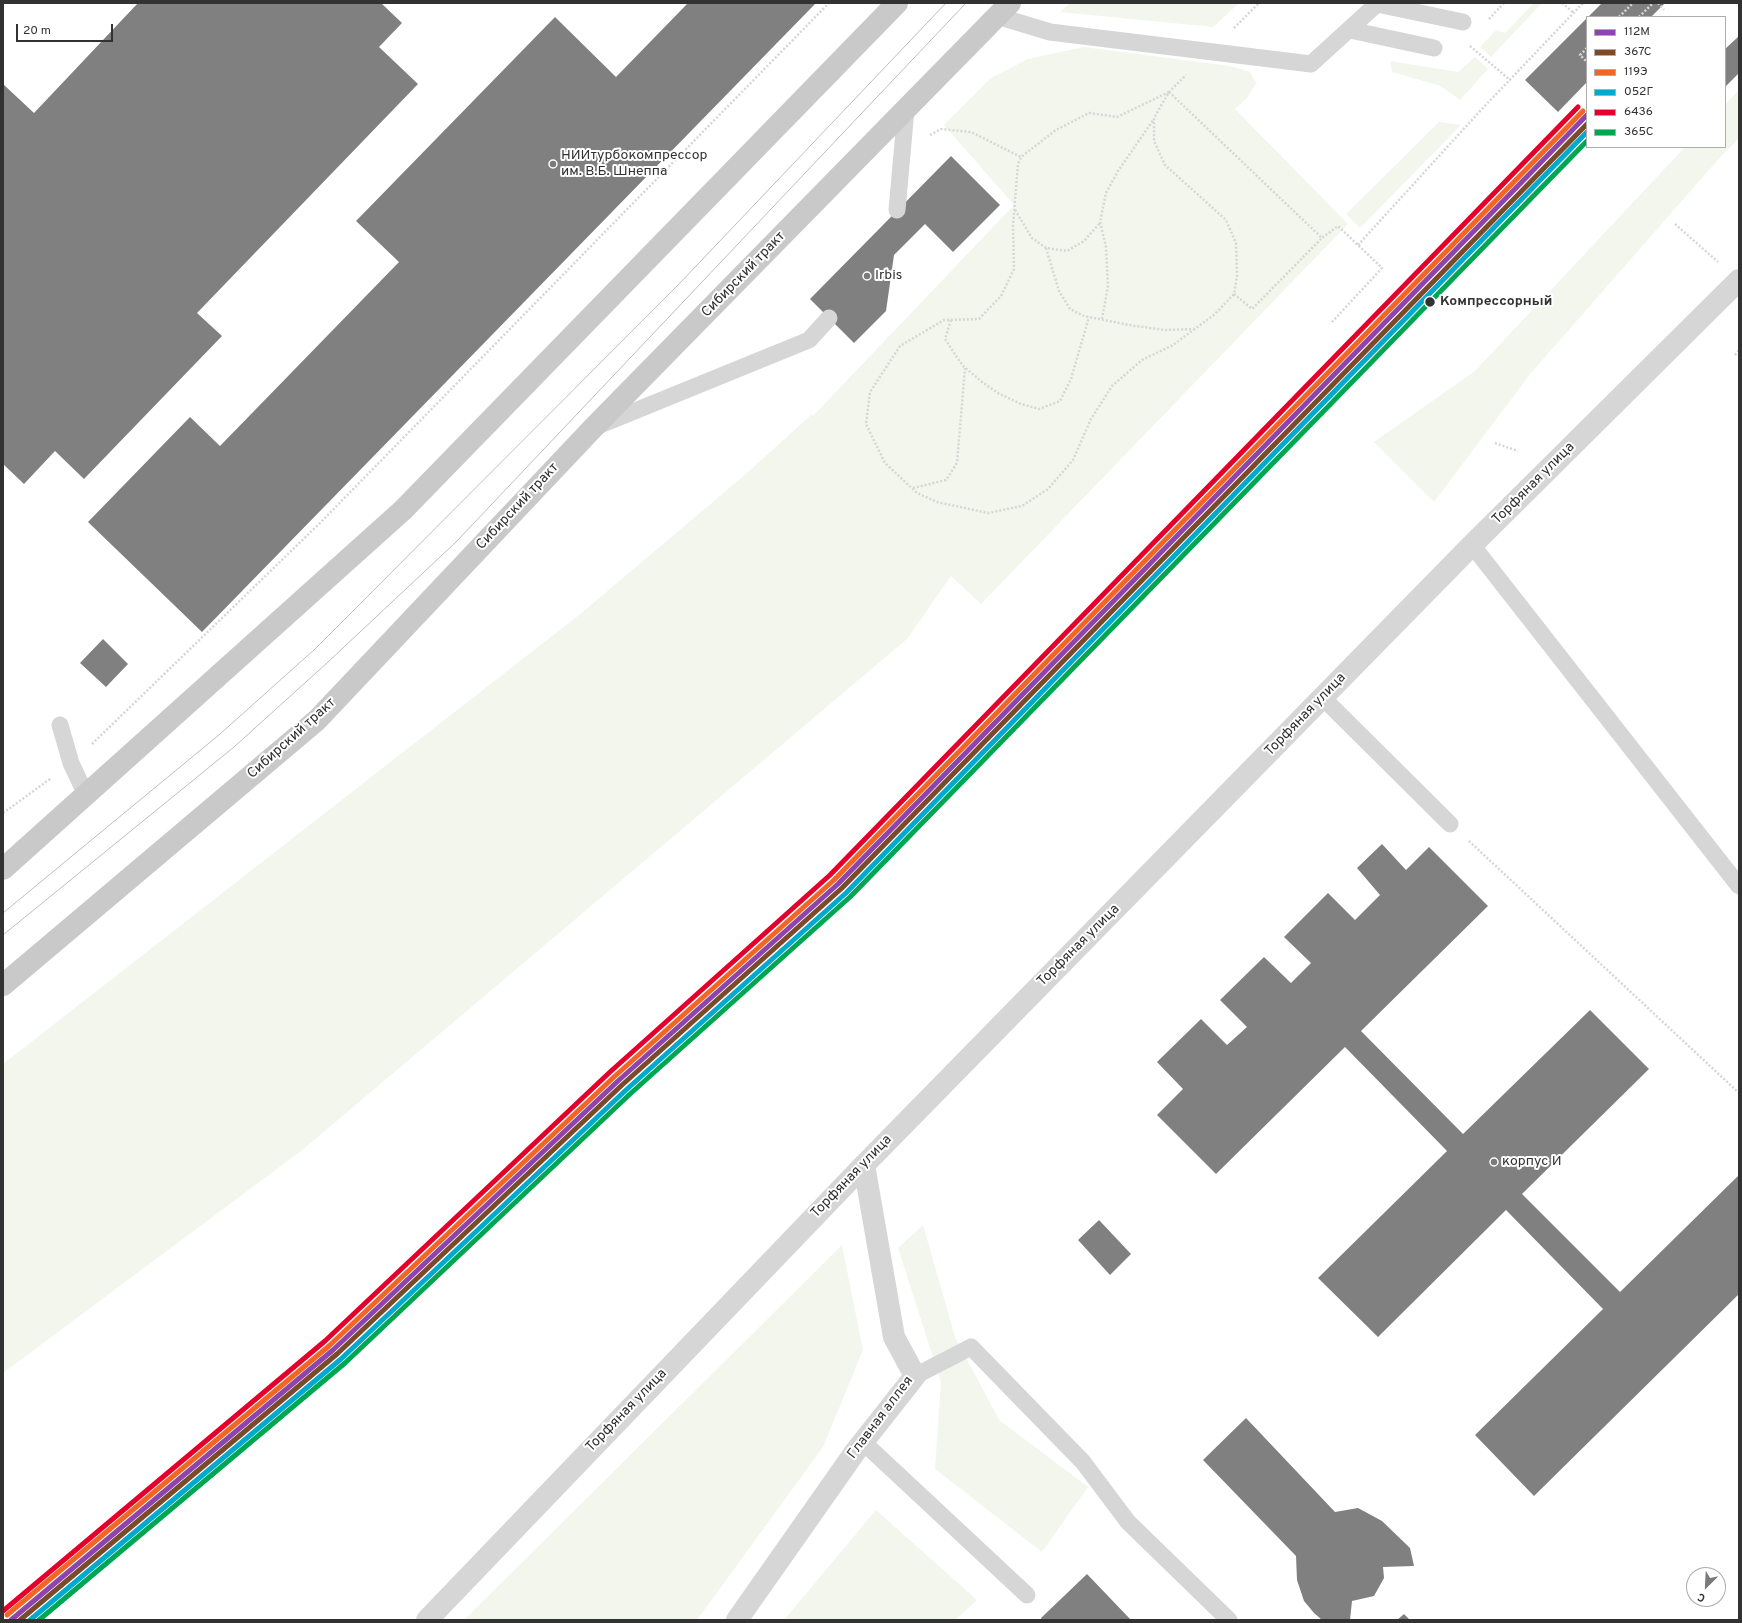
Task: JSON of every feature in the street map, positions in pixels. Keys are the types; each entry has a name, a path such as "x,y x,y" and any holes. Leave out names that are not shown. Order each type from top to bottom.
{"main road":[{"path":"3,869 403,510 897,3"},
{"name":"Сибирский тракт","path":"3,985 317,720 594,427 1004,10"}],"street":[{"name":"Торфяная улица","path":"427,1620 864,1165 1472,545 1739,280"},
{"name":"Главная аллея","path":"737,1620 863,1442 915,1376 894,1337 864,1165"}],"lane":[{"path":"1004,10 1050,32 1312,64 1350,30 1377,3 1463,22"},
{"path":"1350,30 1434,48"},
{"path":"897,210 906,109"},
{"path":"594,427 809,340 829,318"},
{"path":"1472,545 1739,886"},
{"path":"1323,698 1450,824"},
{"path":"60,724 71,763 86,795"},
{"path":"915,1376 971,1347 1083,1462 1128,1522 1229,1620"},
{"path":"863,1442 1027,1595"}],"path":[{"path":"3,813 71,763 320,523 829,3"},
{"path":"1562,3 1574,13"},
{"path":"1358,245 1583,3"},
{"path":"1620,16 1633,3"},
{"path":"1640,16 1653,3"},
{"path":"1658,3 1664,10"},
{"path":"1466,43 1510,80"},
{"path":"1586,49 1580,55 1586,61"},
{"path":"1169,92 1322,238"},
{"path":"1102,319 1108,286 1106,247 1100,222 1106,194 1118,171 1154,118 1169,92"},
{"path":"1154,118 1154,141 1165,165 1226,220 1236,243 1236,276 1234,294 1215,314 1173,345 1142,360 1112,386 1091,419 1073,460 1048,490 1022,506 988,513 937,502 917,493 885,463 866,424 870,392 900,346 944,320 979,319 1001,296 1014,269 1015,210 1018,164 1021,157 1056,130 1089,113 1117,118 1169,92"},
{"path":"903,152 941,129 971,132 1021,157"},
{"path":"1015,210 1032,238 1046,248 1067,251 1084,241 1100,222"},
{"path":"1675,224 1739,280"},
{"path":"1234,294 1252,309 1322,238 1338,226 1382,268 1332,322"},
{"path":"1046,248 1059,291 1070,309 1089,317 1129,325 1164,330 1194,329"},
{"path":"952,320 945,339 965,368 982,382 1021,404 1040,408 1060,401 1071,379 1089,317"},
{"path":"1736,355 1739,350"},
{"path":"913,488 946,480 957,463 965,368"},
{"path":"1495,443 1518,451"},
{"path":"1450,824 1739,1093"}],"shaded area":[{"path":"1070,3 1239,3 1213,27 1060,12"},
{"path":"1534,3 1542,3 1491,57 1480,47 1496,30 1505,33"},
{"path":"1084,47 1230,66 1250,72 1256,83 1247,98 1235,109 1348,224 981,604 951,576 907,639 301,1151 3,1373 3,1064 579,615 746,474 812,414 813,416 1014,205 944,125 991,78 1028,59"},
{"path":"1475,57 1488,69 1460,100 1441,86 1392,72 1390,61 1458,72"},
{"path":"1739,90 1739,138 1715,163 1531,373 1434,502 1374,442 1475,371 1684,148 1726,148 1726,104"},
{"path":"1439,122 1461,125 1360,228 1346,214"},
{"path":"923,1225 955,1337 999,1420 1088,1487 1042,1552 935,1469 941,1382 898,1248"},
{"path":"842,1245 863,1350 823,1447 697,1620 464,1620"},
{"path":"876,1510 977,1600 955,1620 784,1620"}],"building":[{"path":"138,3 381,3 402,23 379,47 418,84 197,313 222,336 84,479 55,451 24,484 3,464 3,84 34,113"},
{"path":"688,3 816,3 202,632 88,522 190,417 220,446 399,262 356,221 555,17 616,77"},
{"path":"1602,3 1665,3 1652,16 1589,16"},
{"path":"1586,19 1586,83 1558,112 1525,80"},
{"path":"1739,36 1739,73 1726,86 1726,48"},
{"path":"951,156 1000,205 953,252 925,224 894,255 886,311 854,343 810,299"},
{"path":"103,639 128,664 106,687 80,663"},
{"name":"корпус И","path":"1382,844 1406,870 1429,847 1488,906 1361,1031 1463,1134 1590,1010 1649,1069 1522,1194 1620,1292 1739,1175 1739,1294 1534,1496 1475,1435 1603,1309 1506,1210 1378,1337 1318,1278 1447,1151 1345,1047 1216,1174 1157,1115 1183,1089 1157,1062 1201,1019 1227,1045 1247,1027 1220,1000 1264,957 1291,983 1311,963 1284,937 1328,893 1355,920 1380,895 1357,868"},
{"path":"1099,1220 1131,1254 1110,1275 1078,1240"},
{"path":"1246,1418 1335,1512 1358,1508 1382,1521 1410,1548 1414,1566 1383,1567 1384,1578 1374,1596 1352,1601 1350,1620 1322,1620 1314,1613 1304,1601 1297,1580 1296,1556 1203,1460"},
{"path":"1087,1574 1131,1620 1042,1620 1041,1618"},
{"path":"1404,1614 1410,1620 1397,1620"}],"tram line":[{"path":"3,913 220,734 315,649 679,284 946,3"},
{"path":"3,935 234,747 328,662 456,542 966,3"}],"transit line":[{"name":"6436","path":"3,1611 325,1341 610,1072 830,875 1578,107"},
{"name":"119Э","path":"7,1615 329,1346 614,1077 834,880 1583,111"},
{"name":"112М","path":"11,1620 333,1350 618,1081 838,884 1586,116"},
{"name":"367С","path":"20,1620 337,1354 622,1085 842,888 1586,125"},
{"name":"052Г","path":"30,1620 341,1359 626,1090 846,893 1586,133"},
{"name":"365С","path":"39,1620 345,1363 630,1094 850,897 1586,142"}],"place":[{"name":"НИИтурбокомпрессор им. В.Б. Шнеппа","path":"553,164"},
{"name":"Irbis","path":"867,276"},
{"name":"Компрессорный","path":"1430,302"},
{"name":"корпус И","path":"1494,1162"}]}
